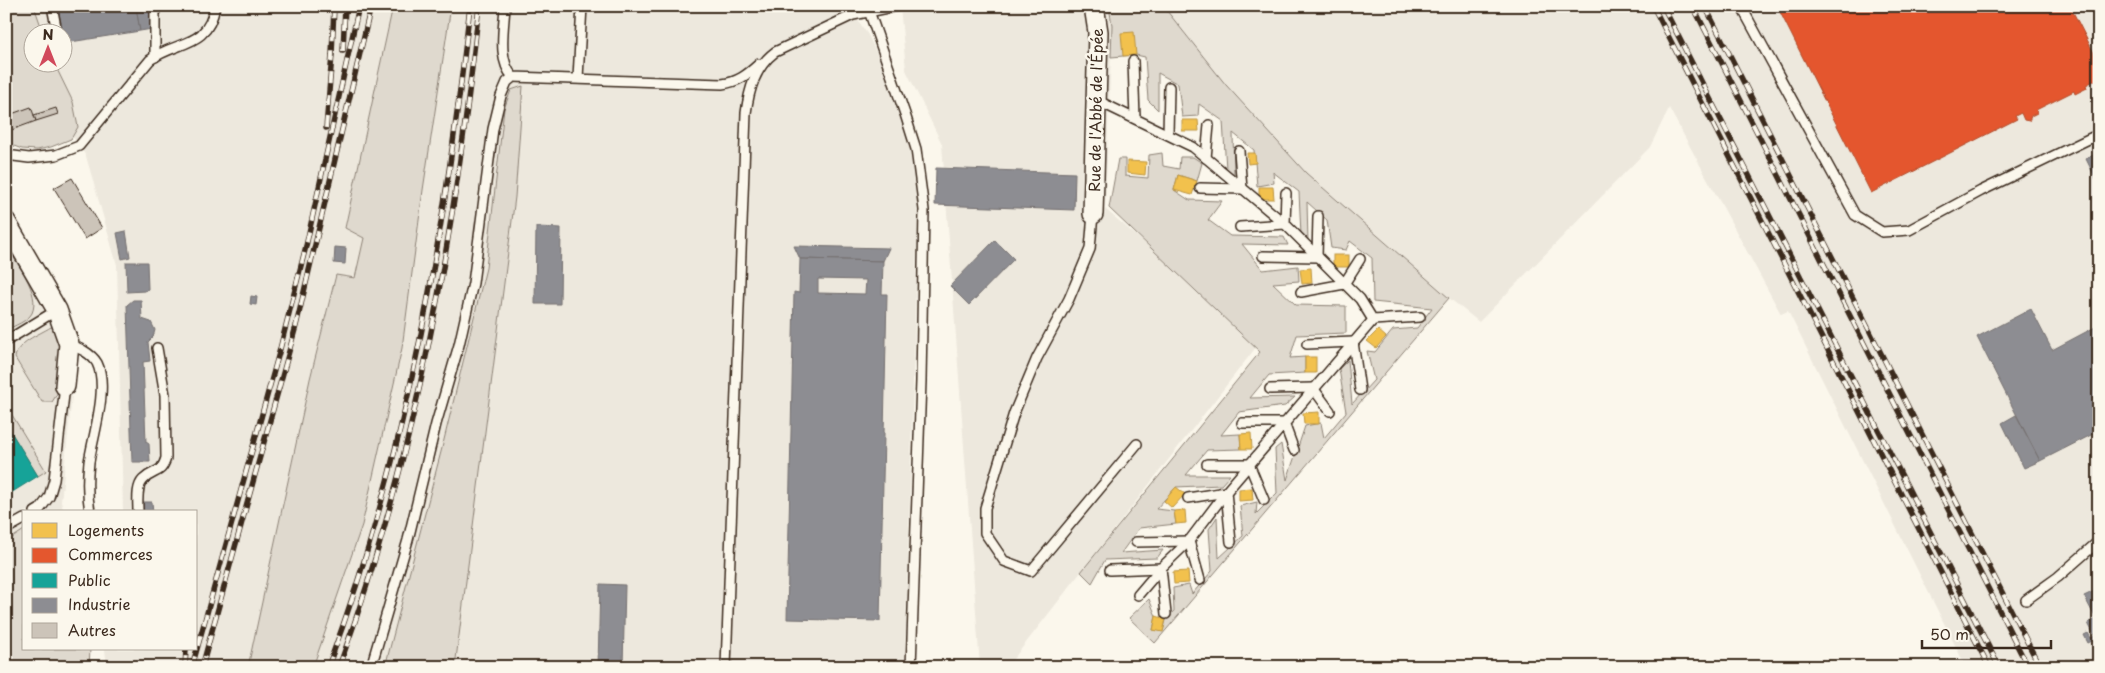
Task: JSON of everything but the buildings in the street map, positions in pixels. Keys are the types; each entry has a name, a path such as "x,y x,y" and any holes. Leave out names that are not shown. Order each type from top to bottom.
{"street":[{"name":"Rue de l'Abbé de l'Épée","path":"1093,214 1098,32 1094,6"},
{"path":"6,222 57,310 69,344 65,386"}],"lane":[{"path":"52,6 55,22"},
{"path":"155,6 155,57"},
{"path":"6,155 29,158 56,156 79,146 158,54 191,43 200,37 208,28 215,6"},
{"path":"505,6 504,55 507,71 513,77"},
{"path":"578,78 582,6"},
{"path":"371,667 408,540 436,424 459,345 473,283 493,129 501,96 507,82 513,77 722,84 734,82 743,78 774,52 838,21 869,11 898,6"},
{"path":"1741,6 1855,215 1882,232 1909,230 1981,191 2099,134"},
{"path":"869,11 916,149 924,210 921,381 911,667"},
{"path":"726,667 746,113 749,92 755,76 765,59"},
{"path":"1133,61 1135,118"},
{"path":"1168,134 1169,87"},
{"path":"1096,100 1168,134 1193,148 1206,158 1285,224 1360,299 1373,320"},
{"path":"1206,158 1209,125"},
{"path":"1239,151 1242,189"},
{"path":"1200,188 1242,189"},
{"path":"1285,224 1286,193"},
{"path":"1093,214 1090,249 1069,299 1037,358 1014,414 985,508 985,533 1004,561 1031,571 1137,444"},
{"path":"1316,257 1318,216"},
{"path":"1240,227 1285,224"},
{"path":"1263,256 1316,257"},
{"path":"1301,292 1344,284 1360,259"},
{"path":"6,341 57,310"},
{"path":"1138,595 1189,541 1249,464 1373,320 1420,317"},
{"path":"1307,344 1353,342"},
{"path":"1353,342 1360,390"},
{"path":"69,344 82,349 96,362 100,373 101,388 89,461 87,490 90,510"},
{"path":"138,510 139,486 143,480 159,471 166,458 165,395 157,348"},
{"path":"37,510 49,497 54,480 65,386"},
{"path":"1270,389 1313,388"},
{"path":"1313,388 1330,412"},
{"path":"1242,423 1284,424"},
{"path":"1284,424 1294,450"},
{"path":"1207,464 1249,464"},
{"path":"1249,464 1264,500"},
{"path":"1188,498 1226,492"},
{"path":"1226,492 1231,542"},
{"path":"6,529 22,519"},
{"path":"1136,542 1189,541"},
{"path":"1189,541 1200,580"},
{"path":"2026,600 2058,577 2099,541"},
{"path":"1110,570 1162,568"},
{"path":"1162,568 1166,614"}],"shaded area":[{"path":"6,6 34,6 40,22 22,22 22,72 58,72 73,102 78,127 71,139 51,147 37,150 22,149 6,143"},
{"path":"28,6 393,6 345,228 365,238 355,278 336,275 310,379 248,667 107,667 105,650 198,650 198,510 123,510 117,265 86,156 73,137 51,72 72,72 72,22 34,22"},
{"path":"393,6 451,6 423,190 402,348 362,525 313,667 248,667 310,379 336,275 355,278 364,238 345,228"},
{"path":"451,6 848,6 868,35 885,70 909,139 918,212 905,667 455,667 515,197 522,86 504,109 486,268 442,448 385,667 313,667 362,525 402,348 423,190"},
{"path":"900,6 1109,6 1112,25 1105,209 1196,286 1257,346 1007,667 980,667 942,144 906,70"},
{"path":"1109,6 1163,6 1226,85 1306,173 1449,298 1155,643 1129,618 1149,599 1156,616 1153,630 1163,631 1167,617 1174,611 1173,588 1189,585 1192,594 1212,571 1209,529 1217,517 1219,558 1243,536 1240,506 1257,502 1256,514 1277,493 1275,449 1281,444 1287,480 1305,426 1321,423 1324,438 1346,412 1339,369 1348,360 1352,404 1374,380 1367,351 1375,352 1393,330 1417,328 1432,308 1373,302 1372,258 1350,241 1346,250 1331,248 1327,220 1307,202 1308,242 1301,235 1299,192 1273,172 1274,183 1257,186 1254,150 1233,133 1234,177 1226,169 1223,121 1199,104 1198,116 1182,117 1178,84 1158,73 1158,110 1148,100 1145,57 1136,55 1111,57 1112,25"},
{"path":"1163,6 2099,6 2099,667 1966,667 1788,311 1781,314 1669,108 1650,147 1479,322 1306,173 1227,86"},
{"path":"523,86 515,197 455,667 385,667 442,448 486,268 504,109 511,90"},
{"path":"1162,153 1163,166 1179,169 1180,157 1193,157 1202,163 1197,181 1178,175 1174,190 1189,200 1222,201 1208,220 1230,236 1284,237 1288,245 1242,244 1263,270 1298,266 1299,281 1273,283 1296,305 1346,306 1346,333 1297,335 1290,358 1305,357 1305,373 1269,375 1250,398 1295,397 1285,406 1239,412 1221,435 1240,434 1241,449 1207,450 1186,475 1230,475 1221,485 1176,487 1156,509 1174,511 1176,524 1139,528 1121,553 1163,550 1157,558 1105,560 1092,583 1081,572 1260,352 1109,208 1118,159 1125,159 1125,176 1148,178 1149,155"},
{"path":"6,232 57,320 73,385 61,502 63,510 22,510 22,650 90,650 89,667 6,667"},
{"path":"6,246 26,278 33,296 34,305 32,313 27,318 6,330"},
{"path":"53,327 62,341 57,394 52,402 42,402 15,358 24,343"},
{"path":"6,405 46,471 38,476 6,424"},
{"path":"22,531 22,650 90,650 89,667 6,667 6,542"}],"railway":[{"path":"326,128 334,6"},
{"path":"343,51 345,6"},
{"path":"198,645 280,349 306,246 359,6"},
{"path":"202,667 296,326 371,6"},
{"path":"328,667 356,587 380,506 420,341 449,174 470,6"},
{"path":"339,667 366,587 390,506 411,424 429,341 445,258 458,174 479,6"},
{"path":"1653,6 1989,667"},
{"path":"1663,6 1999,667"},
{"path":"1693,6 2028,667"},
{"path":"1705,6 2040,667"},
{"path":"185,667 186,650"},
{"path":"192,667 197,650"}]}
